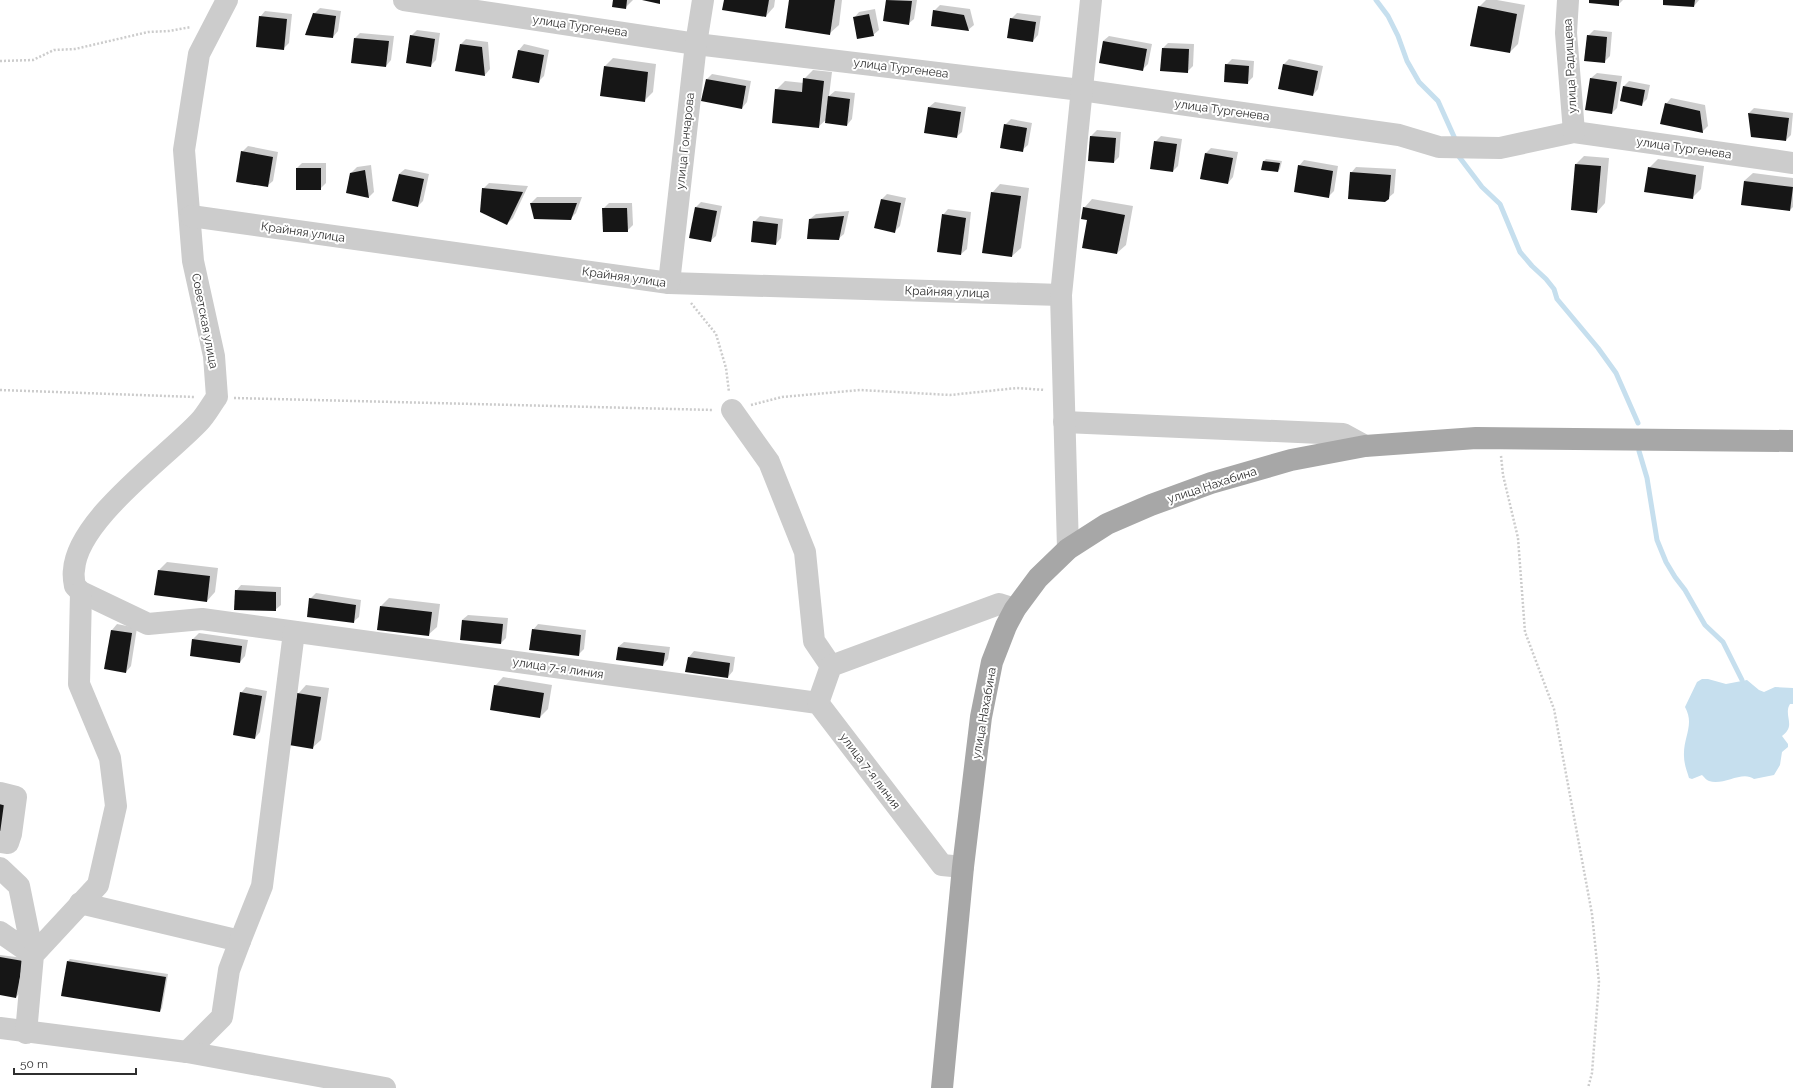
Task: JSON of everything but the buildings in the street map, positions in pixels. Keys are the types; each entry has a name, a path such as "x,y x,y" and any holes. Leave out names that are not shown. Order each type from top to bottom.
{"main road":[{"name":"улица Нахабина","path":"942,1088 963,867 981,716 992,662 1006,626 1015,609 1038,578 1068,549 1107,524 1151,505 1211,484 1291,460 1365,446 1476,438 1793,441"}],"street":[{"name":"Советская улица","path":"217,397 214,356 193,261 191,216 184,150 199,54 227,0"},
{"name":"улица Тургенева","path":"404,0 696,44 1081,90 1399,134 1440,147 1500,148 1574,132 1793,163"},
{"name":"улица Гончарова","path":"669,283 696,44 703,0"},
{"path":"1068,549 1061,295 1091,0"},
{"name":"улица Радищева","path":"1568,0 1566,33 1574,132"},
{"name":"Крайняя улица","path":"191,216 669,283 1061,295"},
{"path":"33,955 98,885 116,806 110,758 79,684 81,592 75,586 74,570 80,548 93,525 126,490 200,421 217,397"},
{"path":"732,410 769,462 805,552 814,641 830,666"},
{"path":"1064,422 1343,434 1365,446"},
{"name":"улица 7-я линия","path":"81,592 148,624 202,619 818,703 942,865 963,867"},
{"path":"830,666 999,604 1015,609"},
{"path":"187,1052 222,1017 229,970 262,886 294,632"},
{"path":"818,703 830,666"},
{"path":"0,793 16,797 11,834 8,843 0,842"},
{"path":"0,868 19,886 33,955 26,1033"},
{"path":"80,903 240,941"},
{"path":"0,932 33,955"},
{"path":"0,949 33,955"},
{"path":"0,1028 26,1033 187,1052 385,1088"}],"path":[{"path":"0,61 33,60 54,50 75,49 148,32 169,31 195,26 211,29"},
{"path":"669,283 683,293 716,334 726,368 732,410"},
{"path":"0,390 732,410 782,397 860,390 950,395 1017,388 1063,390"},
{"path":"1500,438 1503,475 1518,538 1525,632 1554,709 1592,914 1599,982 1592,1072 1588,1088"}],"water":[{"path":"1702,679 1708,679 1726,684 1747,680 1759,690 1764,692 1775,687 1793,688 1793,704 1790,704 1788,707 1789,728 1782,736 1788,744 1788,747 1782,752 1780,765 1774,775 1754,779 1744,776 1721,782 1708,781 1702,775 1692,779 1689,778 1684,759 1684,749 1689,725 1688,713 1685,707 1697,682"}],"waterway":[{"path":"1376,0 1388,16 1398,36 1407,61 1419,82 1438,101 1456,141"},
{"path":"1457,154 1482,187 1500,204 1520,252 1554,289 1557,299 1598,348 1616,373 1638,423"},
{"path":"1639,451 1647,478 1657,540 1666,562 1685,590 1705,625 1723,642 1742,680"}]}
